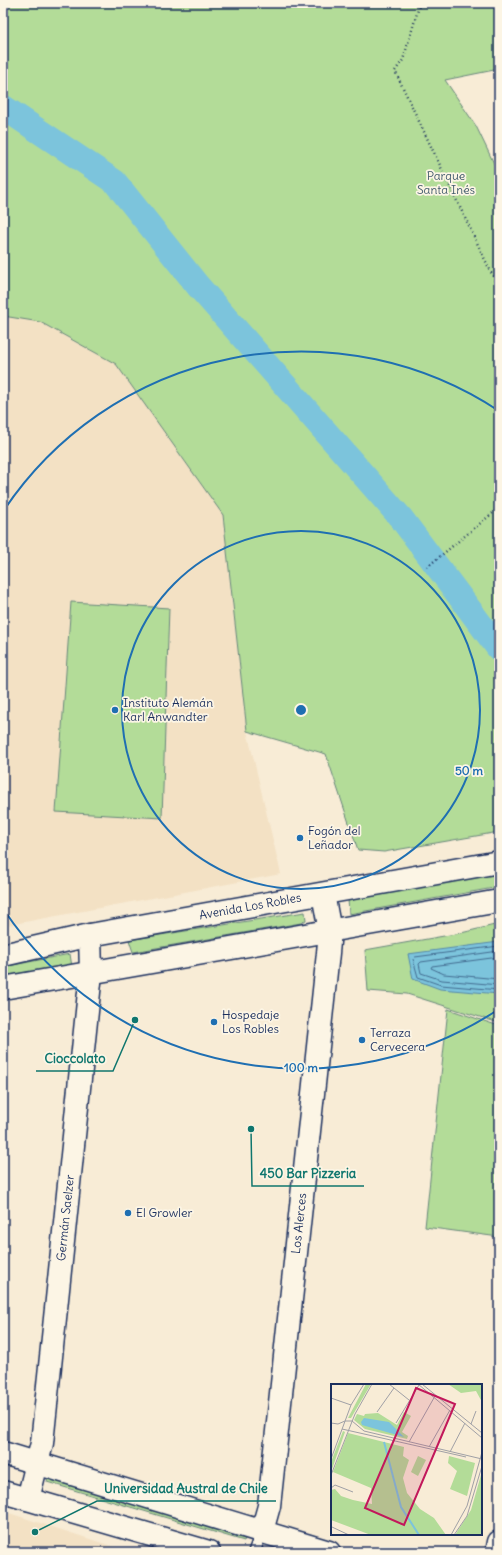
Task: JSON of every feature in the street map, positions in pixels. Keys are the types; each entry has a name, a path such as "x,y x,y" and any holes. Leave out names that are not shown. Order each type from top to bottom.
{"street":[{"name":"Avenida Los Robles","path":"3,954 90,935 499,862"},
{"name":"Los Alerces","path":"262,1532 269,1506 330,931 323,894"},
{"path":"3,988 499,902"},
{"name":"Germán Saelzer","path":"28,1499 42,1443 90,973 90,935"},
{"path":"3,1453 329,1552"},
{"path":"3,1492 209,1552"},
{"path":"497,1552 499,1542"}],"lane":[{"name":"Los Alerces","path":"254,1552 262,1532"}],"path":[{"path":"420,3 402,60 395,71 499,289"},
{"path":"427,567 499,508"}],"shaded area":[{"name":"Instituto Alemán Karl Anwandter","path":"3,302 116,364 223,515 247,731 281,874 3,926"},
{"path":"3,1511 130,1552 3,1552"}],"green space":[{"name":"Parque Santa Inés","path":"3,3 499,3 499,69 445,80 476,126 499,174 499,832 384,852 358,850 326,754 247,731 223,515 116,364 40,322 3,316"},
{"name":"Instituto Alemán Karl Anwandter","path":"71,602 169,608 162,818 56,812"},
{"path":"499,872 499,887 349,914 348,899"},
{"path":"305,912 306,920 301,923 133,952 129,940"},
{"path":"499,924 499,1023 407,994 368,991 365,950 461,933"},
{"path":"70,954 72,967 3,980 3,967"},
{"path":"448,1009 499,1026 499,1237 425,1227"},
{"path":"51,1468 250,1525 244,1541 47,1482"}],"water":[{"path":"499,942 499,994 440,989 413,979 408,954"}],"waterway":[{"path":"3,107 115,182 198,286 401,518 499,649"}],"place":[{"name":"Instituto Alemán Karl Anwandter","path":"115,710"},
{"name":"Fogón del Leñador","path":"300,838"},
{"name":"Cioccolato","path":"135,1020"},
{"name":"Hospedaje Los Robles","path":"214,1022"},
{"name":"Terraza Cervecera","path":"362,1040"},
{"name":"450 Bar Pizzeria","path":"251,1129"},
{"name":"El Growler","path":"128,1213"},
{"name":"Universidad Austral de Chile","path":"35,1532"}]}
